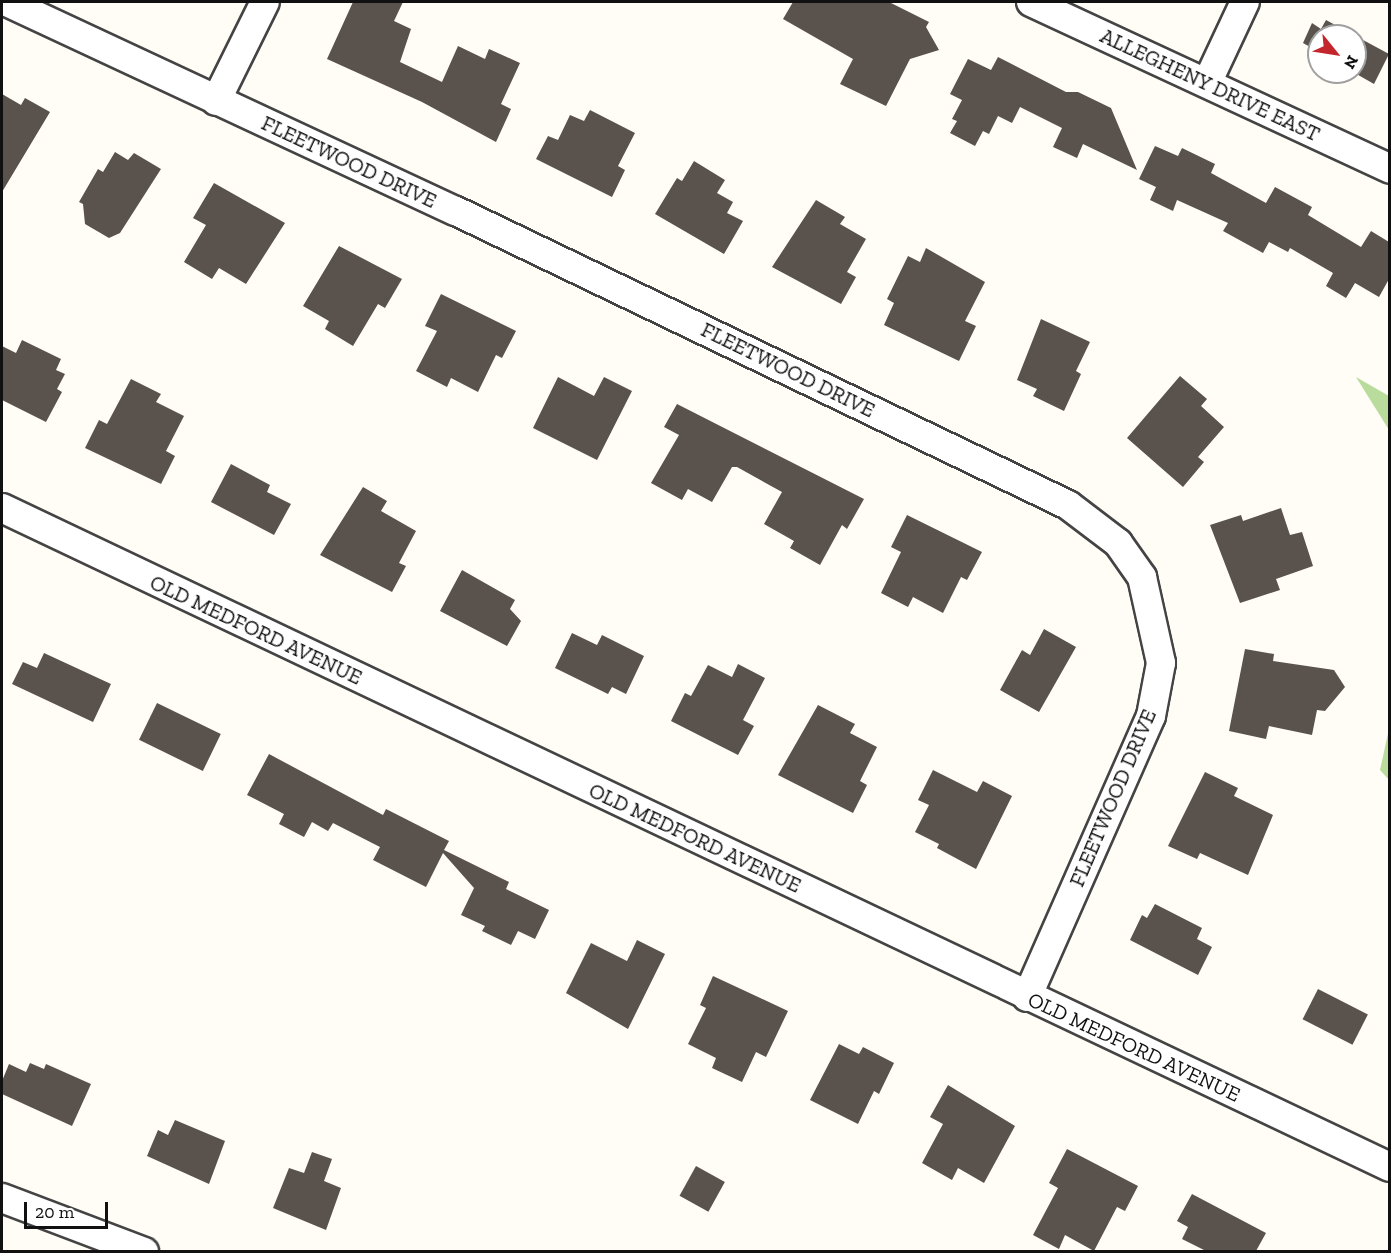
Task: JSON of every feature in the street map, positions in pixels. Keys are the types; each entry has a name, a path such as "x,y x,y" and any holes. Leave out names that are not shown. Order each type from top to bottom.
{"street":[{"name":"FLEETWOOD DRIVE","path":"7,2 456,211 1068,505 1118,543 1142,577 1161,663 1151,716 1027,997"},
{"path":"216,101 265,2"},
{"name":"ALLEGHENY DRIVE EAST","path":"1031,2 1389,169"},
{"path":"1207,83 1245,2"},
{"name":"OLD MEDFORD AVENUE","path":"2,508 1027,997 1389,1167"},
{"path":"2,1198 108,1246 144,1251"}],"green space":[{"path":"1356,377 1389,396 1389,430"},
{"path":"1389,729 1390,780 1380,770"}],"building":[{"path":"353,2 403,2 394,21 411,29 400,62 442,82 458,46 485,59 489,49 520,63 501,104 511,109 496,142 422,102 327,59"},
{"path":"793,2 889,2 929,22 926,27 939,50 910,59 886,106 840,84 853,59 783,19"},
{"path":"1367,42 1389,54 1374,84 1367,80"},
{"path":"998,57 1066,92 1078,92 1111,108 1137,170 1083,144 1077,158 1053,147 1062,128 1020,107 1012,123 998,116 989,134 983,131 975,146 950,133 957,121 952,119 962,100 950,94 968,59 991,70"},
{"path":"2,94 21,105 25,98 50,112 2,192"},
{"path":"590,110 635,133 618,166 625,170 612,197 536,159 548,136 558,140 570,115 584,121"},
{"path":"1155,146 1178,156 1182,148 1215,164 1211,173 1266,203 1275,187 1312,207 1308,215 1361,247 1371,231 1389,242 1389,279 1379,297 1355,283 1346,298 1326,286 1333,273 1290,248 1288,252 1269,242 1263,253 1223,231 1228,223 1177,200 1173,211 1150,200 1156,187 1139,179"},
{"path":"115,152 128,160 134,153 161,169 120,233 109,238 85,224 83,204 79,202 98,169 103,172"},
{"path":"694,161 725,180 717,193 733,202 727,213 743,221 724,254 655,214 677,178 682,181"},
{"path":"214,183 285,223 246,284 219,268 212,279 184,262 206,225 193,218"},
{"path":"816,200 845,217 840,224 866,239 847,272 856,277 841,304 772,267"},
{"path":"339,246 402,279 385,308 378,304 353,346 325,329 329,321 303,306"},
{"path":"926,248 985,282 965,321 976,326 959,361 884,325 894,303 887,299 908,256 920,262"},
{"path":"441,294 516,331 502,358 496,355 478,392 451,378 447,387 416,371 437,331 425,326"},
{"path":"1041,319 1090,342 1076,371 1081,374 1064,411 1033,396 1037,389 1017,380"},
{"path":"22,340 61,359 56,370 65,374 57,389 62,392 46,422 2,400 2,346 16,353"},
{"path":"1180,376 1207,399 1201,406 1224,427 1198,457 1204,462 1183,487 1127,438"},
{"path":"558,377 594,396 604,377 632,391 597,460 533,428"},
{"path":"131,379 161,394 156,402 184,416 166,451 175,456 161,484 85,448 99,420 107,424"},
{"path":"677,404 864,499 847,529 842,525 820,565 790,548 794,541 764,524 782,492 737,467 732,467 712,502 688,489 682,500 651,483 679,435 664,427"},
{"path":"231,464 270,485 267,492 291,504 274,535 211,502"},
{"path":"363,487 387,501 381,511 416,531 399,563 406,566 392,592 320,555"},
{"path":"1281,508 1290,535 1302,532 1313,566 1276,579 1280,590 1240,603 1210,525 1241,515 1243,521"},
{"path":"907,515 982,552 967,580 961,577 943,613 913,597 908,607 881,593 901,552 891,547"},
{"path":"462,570 515,600 510,609 521,621 507,646 440,611"},
{"path":"1044,629 1076,647 1039,712 1000,690 1022,650 1030,655"},
{"path":"572,633 597,645 602,635 644,656 626,694 612,687 608,694 555,668"},
{"path":"1245,649 1274,654 1273,661 1334,670 1345,687 1325,711 1317,710 1312,735 1269,726 1266,739 1229,731"},
{"path":"44,653 111,684 93,722 12,684 23,662 37,668"},
{"path":"738,664 765,678 743,720 754,726 738,755 671,721 685,693 691,696 708,665 732,677"},
{"path":"157,703 221,734 203,771 139,740"},
{"path":"818,705 855,724 850,733 877,747 860,781 867,785 853,813 778,775"},
{"path":"269,754 383,815 386,809 449,841 444,850 509,882 506,889 549,910 535,939 518,931 511,945 482,931 485,926 461,915 474,888 443,853 426,887 373,860 380,847 333,823 328,831 312,822 304,837 279,824 284,814 247,795"},
{"path":"933,770 977,792 983,781 1012,796 976,869 937,848 939,844 915,832 929,805 918,800"},
{"path":"1205,772 1238,788 1234,796 1273,815 1248,875 1200,853 1197,859 1168,846"},
{"path":"1155,904 1202,928 1197,939 1212,947 1198,975 1130,940 1142,915 1147,918"},
{"path":"637,940 665,954 628,1029 566,993 591,943 627,961"},
{"path":"713,976 788,1011 766,1057 756,1052 742,1082 712,1068 716,1058 688,1044 706,1008 700,1005"},
{"path":"1318,989 1368,1014 1352,1045 1303,1019"},
{"path":"839,1044 859,1054 863,1047 894,1063 879,1094 874,1091 858,1124 810,1100"},
{"path":"30,1063 44,1069 46,1064 91,1084 72,1126 2,1094 2,1081 9,1064 26,1072"},
{"path":"948,1085 1015,1126 984,1183 958,1168 952,1180 922,1163 943,1124 930,1117"},
{"path":"175,1120 225,1141 209,1184 147,1156 158,1130 168,1135"},
{"path":"1067,1149 1138,1186 1125,1211 1117,1207 1094,1251 1065,1235 1059,1249 1033,1235 1058,1188 1049,1183"},
{"path":"312,1152 332,1159 324,1181 341,1188 326,1230 273,1208 289,1168 304,1173"},
{"path":"696,1166 725,1182 708,1212 680,1196"},
{"path":"1192,1194 1266,1233 1256,1251 1206,1251 1182,1239 1188,1227 1177,1221"}]}
